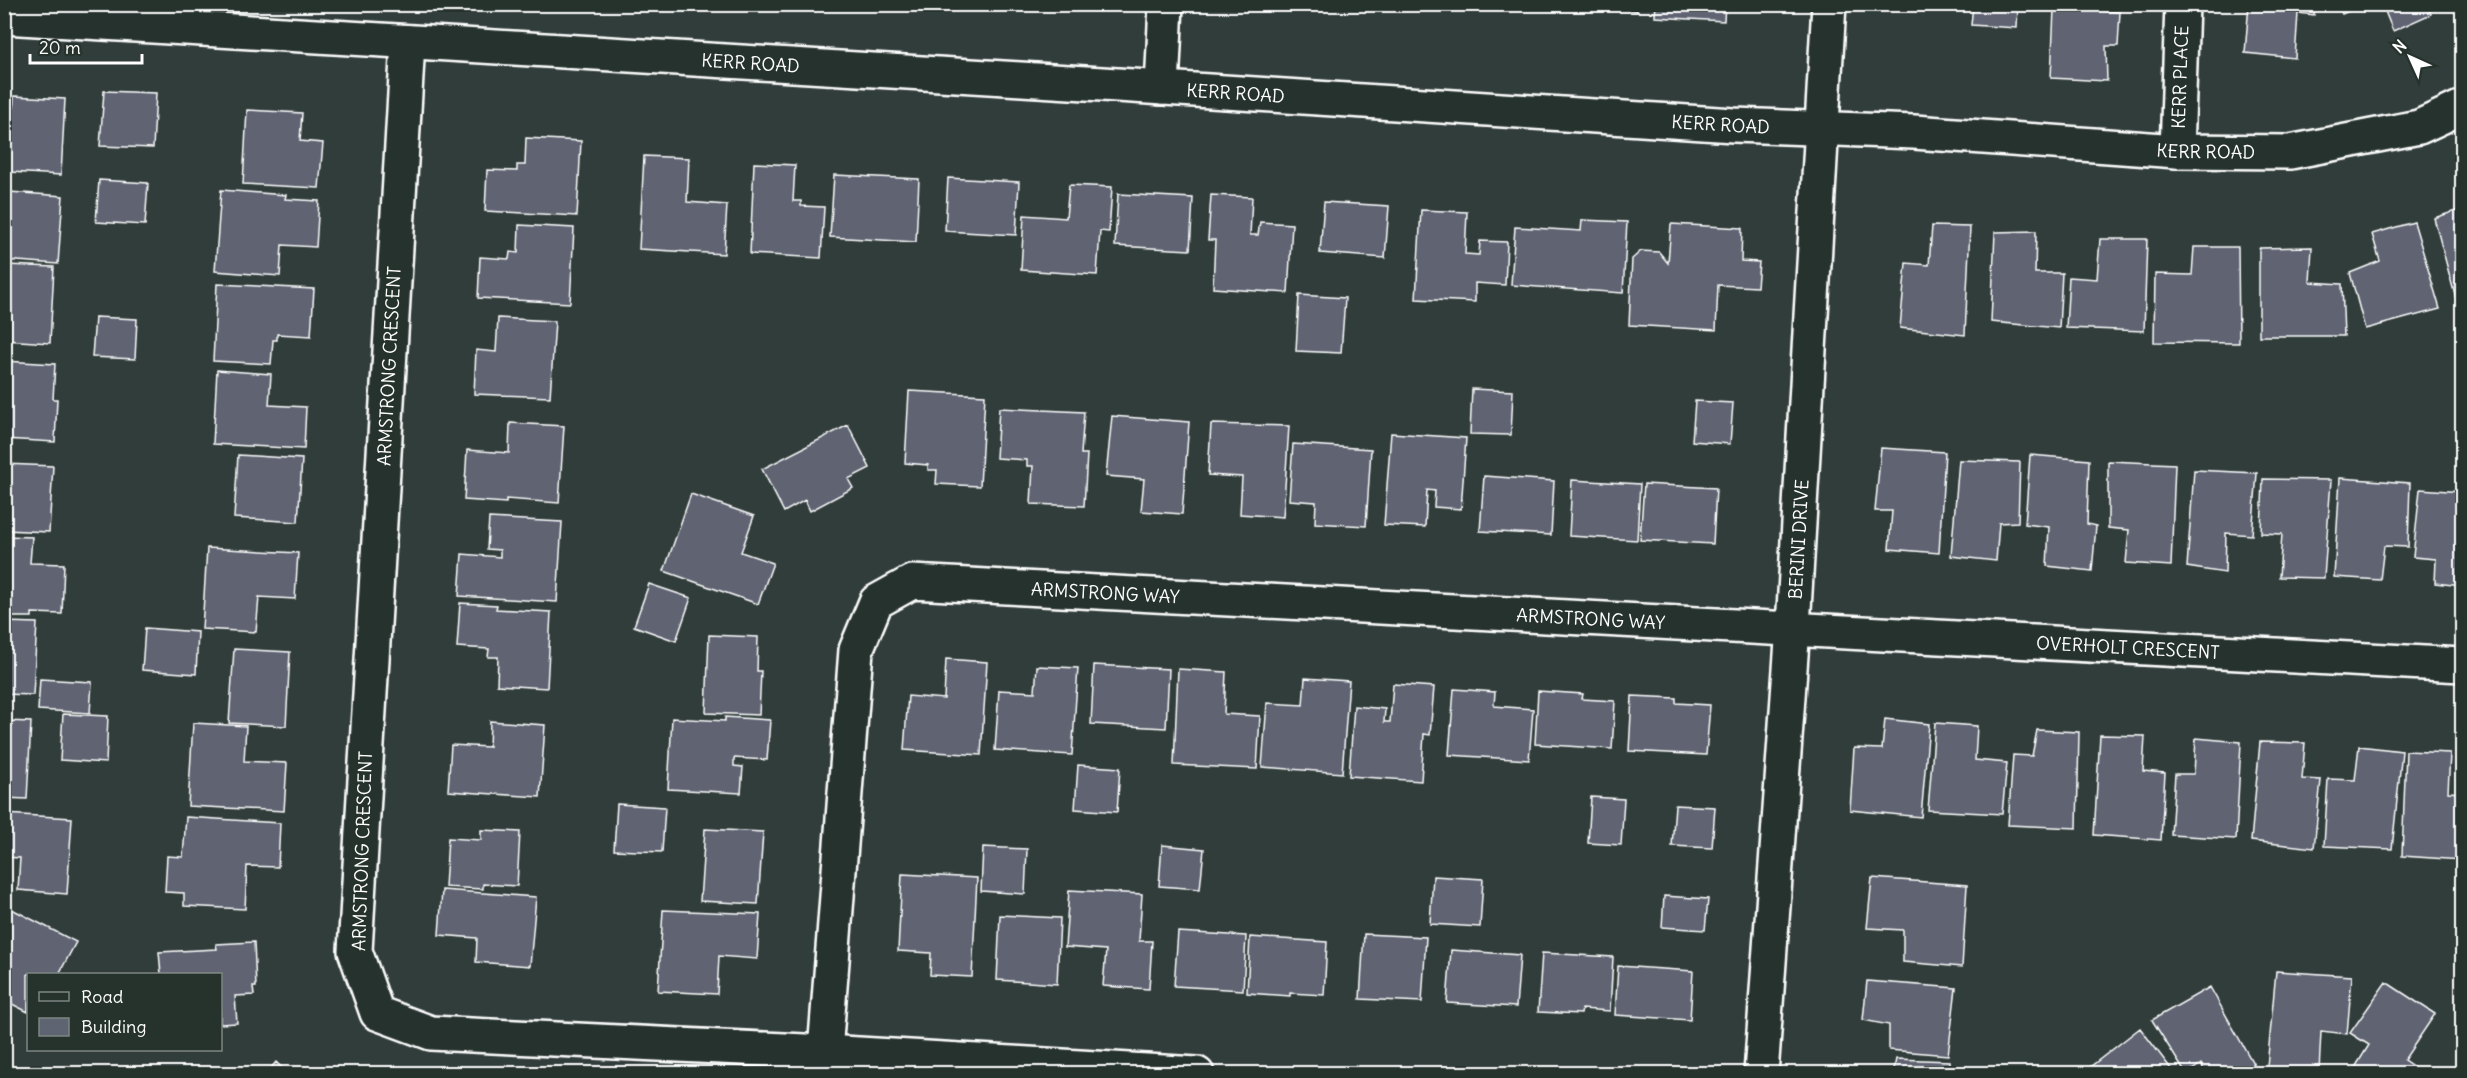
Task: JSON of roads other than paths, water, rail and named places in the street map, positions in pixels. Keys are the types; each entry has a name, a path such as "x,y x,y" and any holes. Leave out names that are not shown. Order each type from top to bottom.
{"street":[{"path":"1162,87 1166,4"},
{"name":"BERINI DRIVE","path":"1761,1074 1793,627 1829,4"},
{"name":"KERR PLACE","path":"2177,151 2182,4"},
{"name":"KERR ROAD","path":"4,17 1162,87 1734,125 1914,132 2177,151 2290,152 2419,127 2463,107"},
{"name":"ARMSTRONG CRESCENT","path":"408,42 355,951 377,1013 431,1033 825,1052 1197,1074"},
{"name":"ARMSTRONG WAY","path":"825,1052 856,650 876,602 912,582 1793,627"},
{"name":"OVERHOLT CRESCENT","path":"1793,627 2463,664"}]}
